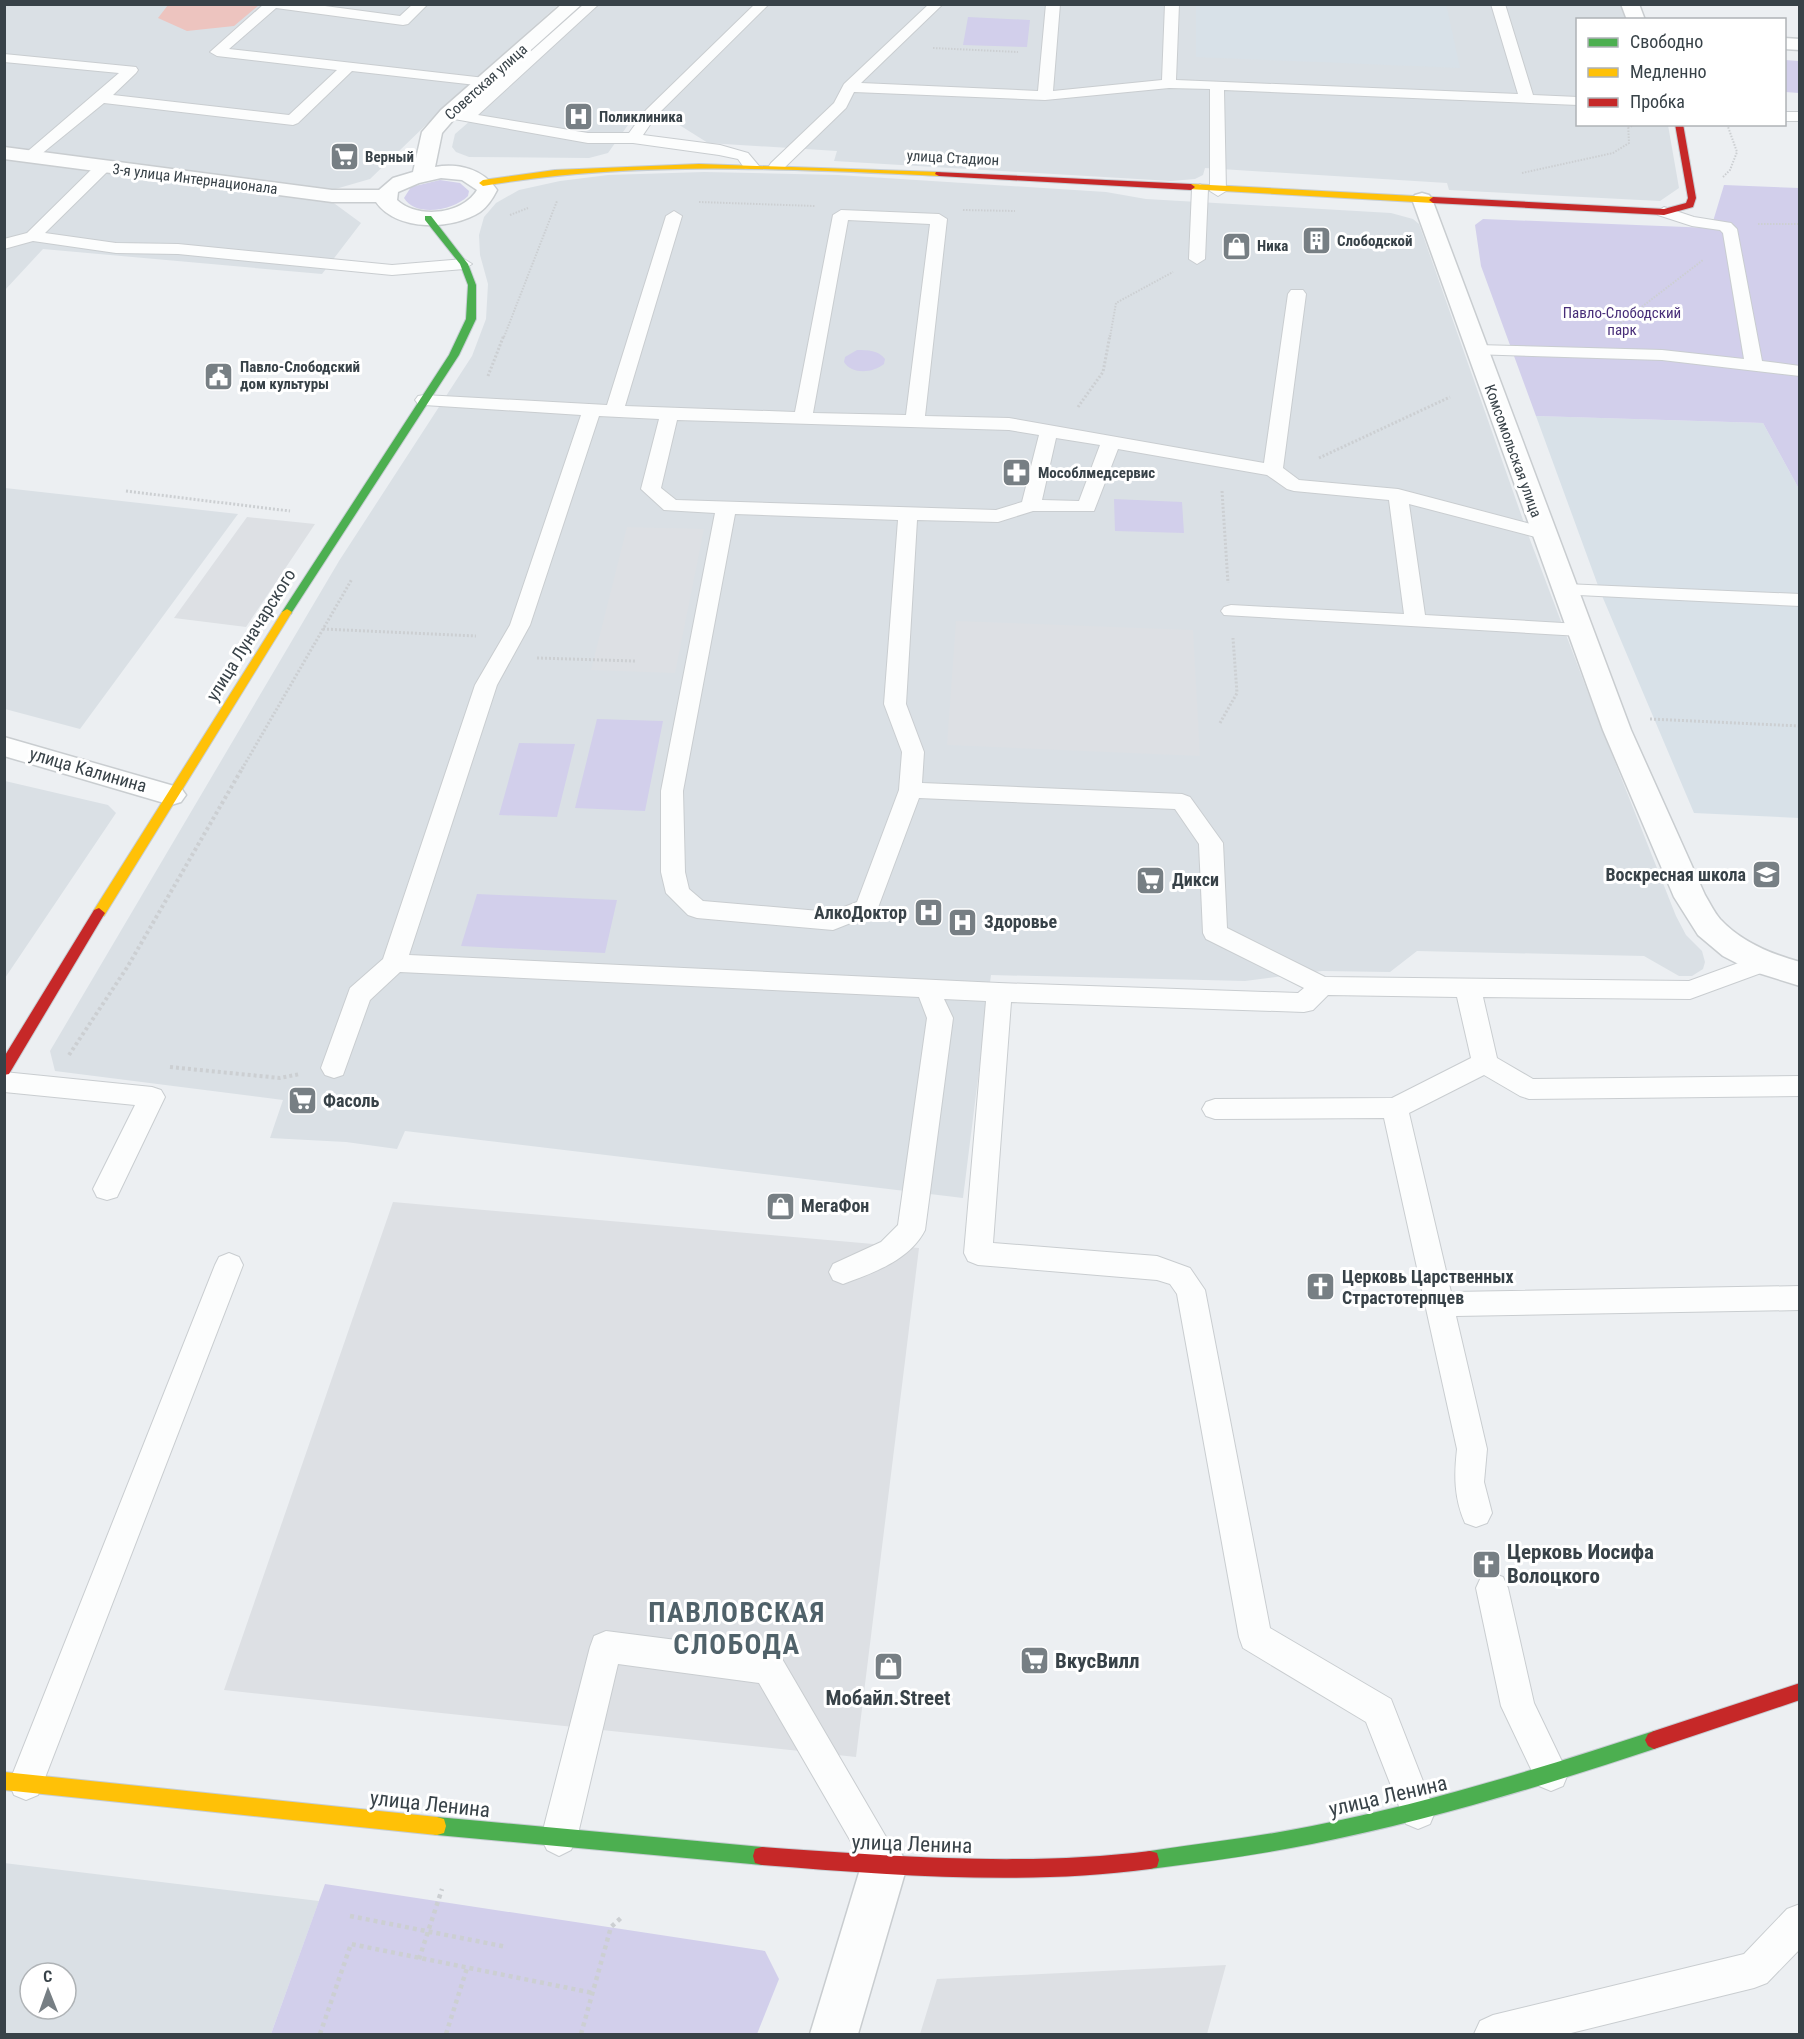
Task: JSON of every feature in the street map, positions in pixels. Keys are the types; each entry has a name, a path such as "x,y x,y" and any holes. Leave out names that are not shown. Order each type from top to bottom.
{"street":[{"name":"Советская улица","path":"423,174 432,132 457,116 484,82 570,5"},
{"path":"1422,200 1664,212 1679,210 1690,205 1692,198 1679,126"},
{"name":"3-я улица Интернационала","path":"4,153 332,196 387,196"},
{"name":"улица Стадион","path":"483,183 553,172 616,168 777,166 1422,200"},
{"path":"459,173 473,176 483,183 487,190 485,198 476,206 463,212 428,218 411,216 397,211 388,204 387,196 390,189 398,183 423,174 459,173"},
{"name":"Комсомольская улица","path":"1422,200 1612,718 1692,902 1709,927 1734,948 1763,963 1800,974"},
{"name":"улица Луначарского","path":"4,1070 171,795 346,518 454,355 471,319 472,285 464,264 428,218"},
{"name":"улица Калинина","path":"4,746 171,795"},
{"name":"улица Ленина","path":"15,1782 559,1839 884,1866 1034,1868 1125,1864 1310,1836 1418,1812 1551,1774 1800,1691"},
{"path":"834,2034 884,1866"}],"lane":[{"path":"422,4 402,21 274,4 217,52 484,82"},
{"path":"457,116 593,4"},
{"path":"633,138 651,114 763,4"},
{"path":"777,166 841,105 849,87 937,4"},
{"path":"1045,96 1053,4"},
{"path":"1169,84 1172,4"},
{"path":"1498,4 1527,99"},
{"path":"4,58 131,70 101,98 29,157"},
{"path":"101,98 292,120 348,67"},
{"path":"849,87 1045,96 1169,84 1576,101"},
{"path":"1217,85 1218,190"},
{"path":"457,116 588,138 633,138 720,150 743,156 751,166"},
{"path":"33,236 103,167"},
{"path":"1197,259 1200,189"},
{"path":"1664,212 1692,221 1725,226 1731,232 1754,364"},
{"path":"803,418 841,215 939,219 915,421"},
{"path":"334,1068 359,995 394,963 486,685 520,626 603,411 674,216"},
{"path":"4,244 33,236 116,248 178,249 392,270 464,264"},
{"path":"1277,473 1297,294"},
{"path":"1477,350 1662,355 1800,371"},
{"path":"424,400 669,414 1009,424 1277,473 1294,485 1398,495 1543,533"},
{"path":"669,414 651,489 670,506 998,516 1031,505 1087,507 1111,441"},
{"path":"1031,505 1055,431"},
{"path":"1398,495 1415,621"},
{"path":"726,508 672,791 673,872 678,894 697,909 833,921 867,907 910,790 913,752 895,704 908,514"},
{"path":"1565,590 1800,600"},
{"path":"1230,611 1580,630"},
{"path":"910,790 1182,802 1211,843 1215,933 1322,986 1690,990 1763,963"},
{"path":"394,963 999,992 1305,1003 1322,986"},
{"path":"843,1272 891,1250 911,1230 940,1018 927,987"},
{"path":"1468,988 1485,1063 1529,1089 1800,1086"},
{"path":"999,992 978,1253 1157,1268 1180,1276 1191,1290 1255,1637 1379,1712 1418,1812"},
{"path":"1215,1109 1395,1108 1485,1063"},
{"path":"4,1082 152,1097 107,1189"},
{"path":"1395,1108 1472,1449 1469,1482 1476,1513"},
{"path":"15,1782 229,1265"},
{"path":"1438,1304 1800,1298"},
{"path":"1492,1588 1518,1706 1551,1774"},
{"path":"559,1839 606,1647 769,1668 884,1866"},
{"path":"1493,2034 1754,1970 1800,1922"}],"path":[{"path":"891,47 1049,53"},
{"path":"1521,174 1613,153 1629,143 1628,126"},
{"path":"477,404 558,198"},
{"path":"1582,353 1732,237"},
{"path":"1055,431 1103,372 1116,303 1197,259"},
{"path":"1277,473 1450,397"},
{"path":"126,491 290,511"},
{"path":"80,1058 68,1057 128,966 357,570"},
{"path":"323,629 635,661"},
{"path":"1612,718 1800,726"},
{"path":"162,1066 280,1078 334,1068"},
{"path":"419,1959 442,1889"},
{"path":"350,1916 507,1947"},
{"path":"581,2034 611,1927 622,1917"},
{"path":"320,2034 351,1944 593,1993"},
{"path":"446,2034 466,1968"}],"shaded area":[{"path":"1446,4 1460,68 1196,57 1196,5"},
{"path":"1621,4 1628,18 1576,18 1576,126 1668,126 1679,188 1660,201 1449,190 1447,183 1205,168 1203,175 1195,179 1171,181 834,161 837,151 708,143 665,116 638,111 608,153 589,158 469,157 456,152 452,147 455,134 493,101 483,98 482,95 583,5"},
{"path":"4,5 558,5 458,94 370,179 332,190 65,157 5,146"},
{"path":"168,5 259,5 234,26 187,31 158,18"},
{"path":"5,155 331,201 361,223 322,274 43,249 5,290"},
{"path":"704,172 838,175 1106,192 1146,199 1391,213 1413,219 1419,224 1529,537 1601,727 1676,916 1686,935 1702,951 1705,962 1703,969 1692,976 1679,976 1644,956 1417,951 1390,972 1322,971 1245,981 991,975 963,1198 405,1131 397,1149 346,1142 270,1138 283,1100 55,1071 50,1051 339,561 472,356 486,319 488,284 480,255 479,235 484,217 496,203 519,190 560,181 608,175"},
{"path":"1536,416 1763,423 1799,489 1799,818 1694,813 1600,591"},
{"path":"5,488 238,514 80,729 5,709"},
{"path":"247,517 315,524 246,627 174,618"},
{"path":"627,527 704,529 675,673 591,670"},
{"path":"956,621 1193,630 1200,756 947,745"},
{"path":"5,781 108,805 116,813 5,978"},
{"path":"393,1202 919,1248 856,1757 224,1690"},
{"path":"4,1863 319,1901 271,2034 5,2034"},
{"path":"1226,1965 1207,2034 920,2034 937,1979"}],"green space":[{"path":"968,17 1030,20 1027,47 963,45"},
{"path":"1786,60 1799,61 1799,93 1786,92"},
{"path":"440,180 460,183 469,191 468,196 454,205 435,210 417,208 404,198 411,187"},
{"name":"Павло-Слободский парк","path":"1724,185 1799,188 1799,489 1763,423 1536,416 1481,266 1475,225 1483,219 1711,228"},
{"path":"857,350 876,352 885,359 884,364 869,371 852,369 844,362 845,357"},
{"path":"1114,499 1182,502 1184,533 1115,531"},
{"path":"597,719 663,721 645,811 575,808"},
{"path":"519,743 575,744 557,817 499,815"},
{"path":"477,894 617,900 605,953 461,946"},
{"path":"325,1884 765,1951 779,1979 757,2034 271,2034"}],"traffic: fast":[{"path":"287,612 454,355 471,319 472,285 464,264 428,218"},
{"path":"1150,1860 1272,1842 1356,1826 1485,1792 1654,1740"},
{"path":"437,1826 762,1856"}],"traffic: slow":[{"path":"483,183 555,172 699,166 939,174"},
{"path":"1191,187 1433,200"},
{"path":"99,913 287,612"},
{"path":"4,1781 437,1826"}],"traffic: jam":[{"path":"1433,200 1664,212 1690,205 1692,198 1679,126"},
{"path":"939,174 1191,187"},
{"path":"4,1070 99,913"},
{"path":"1654,1740 1800,1691"},
{"path":"762,1856 930,1866 1007,1867 1089,1866 1150,1860"}],"place":[{"name":"Поликлиника","path":"578,117"},
{"name":"Верный","path":"344,157"},
{"name":"Слободской","path":"1316,241"},
{"name":"Ника","path":"1236,246"},
{"name":"Павло-Слободский дом культуры","path":"219,376"},
{"name":"Мособлмедсервис","path":"1017,473"},
{"name":"Воскресная школа","path":"1767,875"},
{"name":"Дикси","path":"1151,880"},
{"name":"АлкоДоктор","path":"928,913"},
{"name":"Здоровье","path":"963,922"},
{"name":"Фасоль","path":"302,1101"},
{"name":"МегаФон","path":"780,1206"},
{"name":"Церковь Царственных Страстотерпцев","path":"1321,1287"},
{"name":"Церковь Иосифа Волоцкого","path":"1486,1564"},
{"name":"ВкусВилл","path":"1034,1661"},
{"name":"Мобайл.Street","path":"888,1667"}],"district":[{"name":"ПАВЛОВСКАЯ СЛОБОДА","path":"737,1628"}]}
